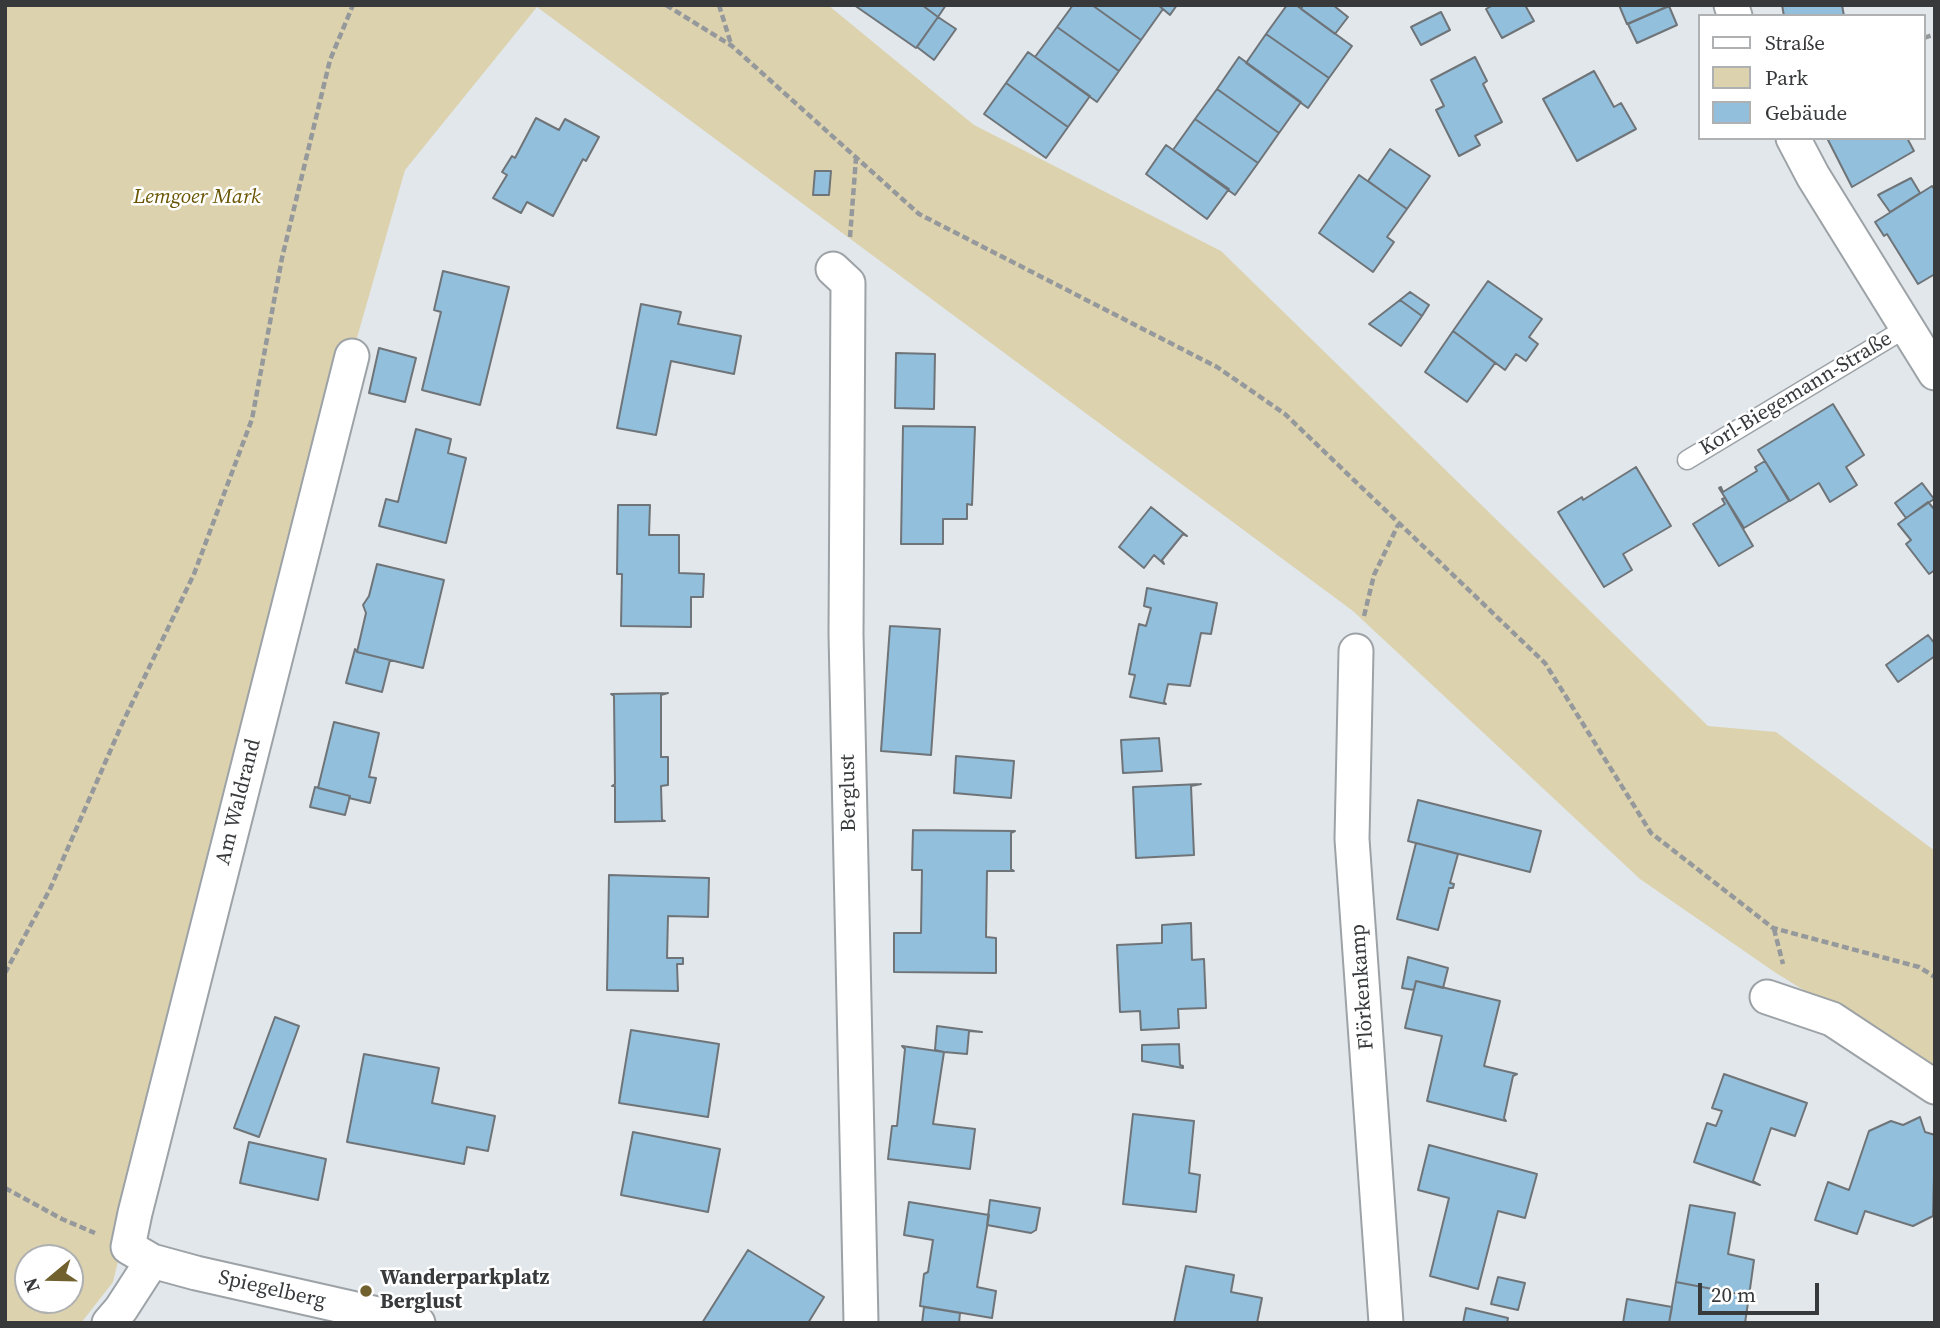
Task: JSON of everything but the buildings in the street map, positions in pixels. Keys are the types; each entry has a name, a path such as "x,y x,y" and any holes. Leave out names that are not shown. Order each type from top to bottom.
{"street":[{"name":"Korl-Biegemann-Straße","path":"1794,140 1813,176 1935,373"},
{"name":"Berglust","path":"841,276 861,1323"},
{"name":"Am Waldrand","path":"140,1254 138,1199 352,356"},
{"name":"Flörkenkamp","path":"1356,651 1352,839 1386,1323"},
{"path":"1766,997 1832,1020 1935,1087"},
{"path":"108,1323 121,1309 140,1254"},
{"name":"Spiegelberg","path":"140,1254 418,1323"}],"lane":[{"name":"Korl-Biegemann-Straße","path":"1687,460 1906,328"}],"path":[{"path":"5,973 50,889 122,724 194,574 252,419 282,258 330,60 353,5"},
{"path":"666,5 732,46 919,214 1217,367 1285,414 1545,663 1651,832 1773,928 1919,967 1935,977"},
{"path":"719,5 732,46"},
{"path":"841,276 856,157"},
{"path":"1356,651 1374,575 1398,525"},
{"path":"5,1188 62,1219 140,1254"}],"green space":[{"name":"Lemgoer Mark","path":"5,5 828,5 974,125 1221,251 1708,726 1776,732 1935,851 1935,1071 1776,973 1640,879 1353,611 537,7 405,170 253,701 113,1282 81,1323 5,1323"}],"place":[{"name":"Wanderparkplatz Berglust","path":"366,1291"}]}
